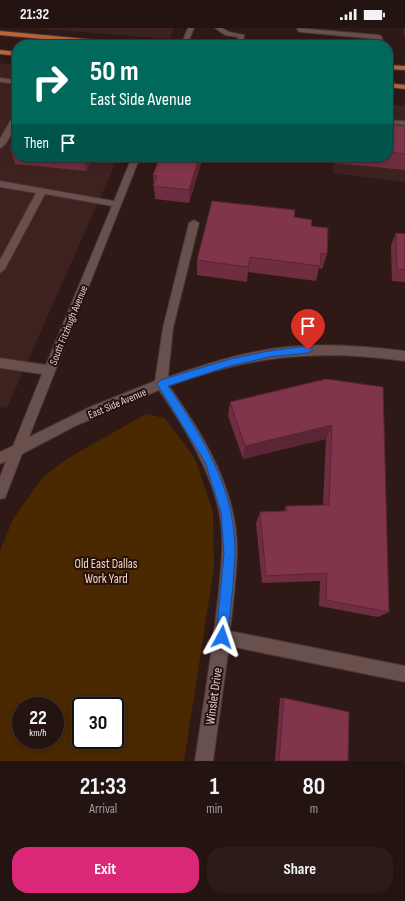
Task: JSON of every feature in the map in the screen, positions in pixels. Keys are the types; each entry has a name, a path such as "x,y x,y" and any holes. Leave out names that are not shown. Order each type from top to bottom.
{"main road":[{"path":"0,33 75,40"},
{"path":"0,52 12,53"},
{"path":"393,67 405,68"},
{"path":"393,86 405,87"}],"street":[{"path":"186,40 191,28"},
{"path":"218,28 227,34 242,36 241,40"},
{"path":"300,28 300,30 379,37 379,40"},
{"path":"0,80 12,81"},
{"path":"393,122 405,123"},
{"path":"0,146 12,125"},
{"name":"South Fitzhugh Avenue","path":"0,493 134,162"},
{"path":"0,184 117,204"},
{"path":"0,270 42,192"},
{"path":"161,384 168,328 194,222"},
{"name":"East Side Avenue","path":"0,458 71,422 161,384 230,363 269,354 323,350 368,351 405,356"},
{"path":"0,363 50,370"},
{"name":"Winslet Drive","path":"161,384 180,411 209,461 226,512 230,554 222,637 204,761"},
{"path":"222,637 405,674"}],"shaded area":[{"path":"34,28 174,28 170,39"},
{"path":"0,63 12,64 12,162 116,162 7,408 0,407"},
{"path":"393,105 405,106 405,182 333,173 333,162 393,162"}],"green space":[{"name":"Old East Dallas Work Yard","path":"146,414 164,418 195,459 213,512 214,567 184,761 0,761 0,551 13,519 43,477 70,457"}],"building":[{"path":"393,125 405,126 405,154 393,153"},
{"path":"158,162 197,162 189,190 153,186 157,176 153,175"},
{"path":"212,201 295,210 294,217 312,220 311,226 328,228 327,254 321,253 320,266 250,257 248,267 197,260"},
{"path":"396,233 405,234 405,270 397,269"},
{"path":"326,379 383,387 389,612 326,600 327,573 266,576 260,512 287,511 286,506 329,505 332,425 245,446 230,402"},
{"path":"284,698 349,712 348,761 279,761"}],"route":[{"path":"222,637 230,554 226,512 209,461 180,411 161,384 230,363 269,354 308,350"}]}
